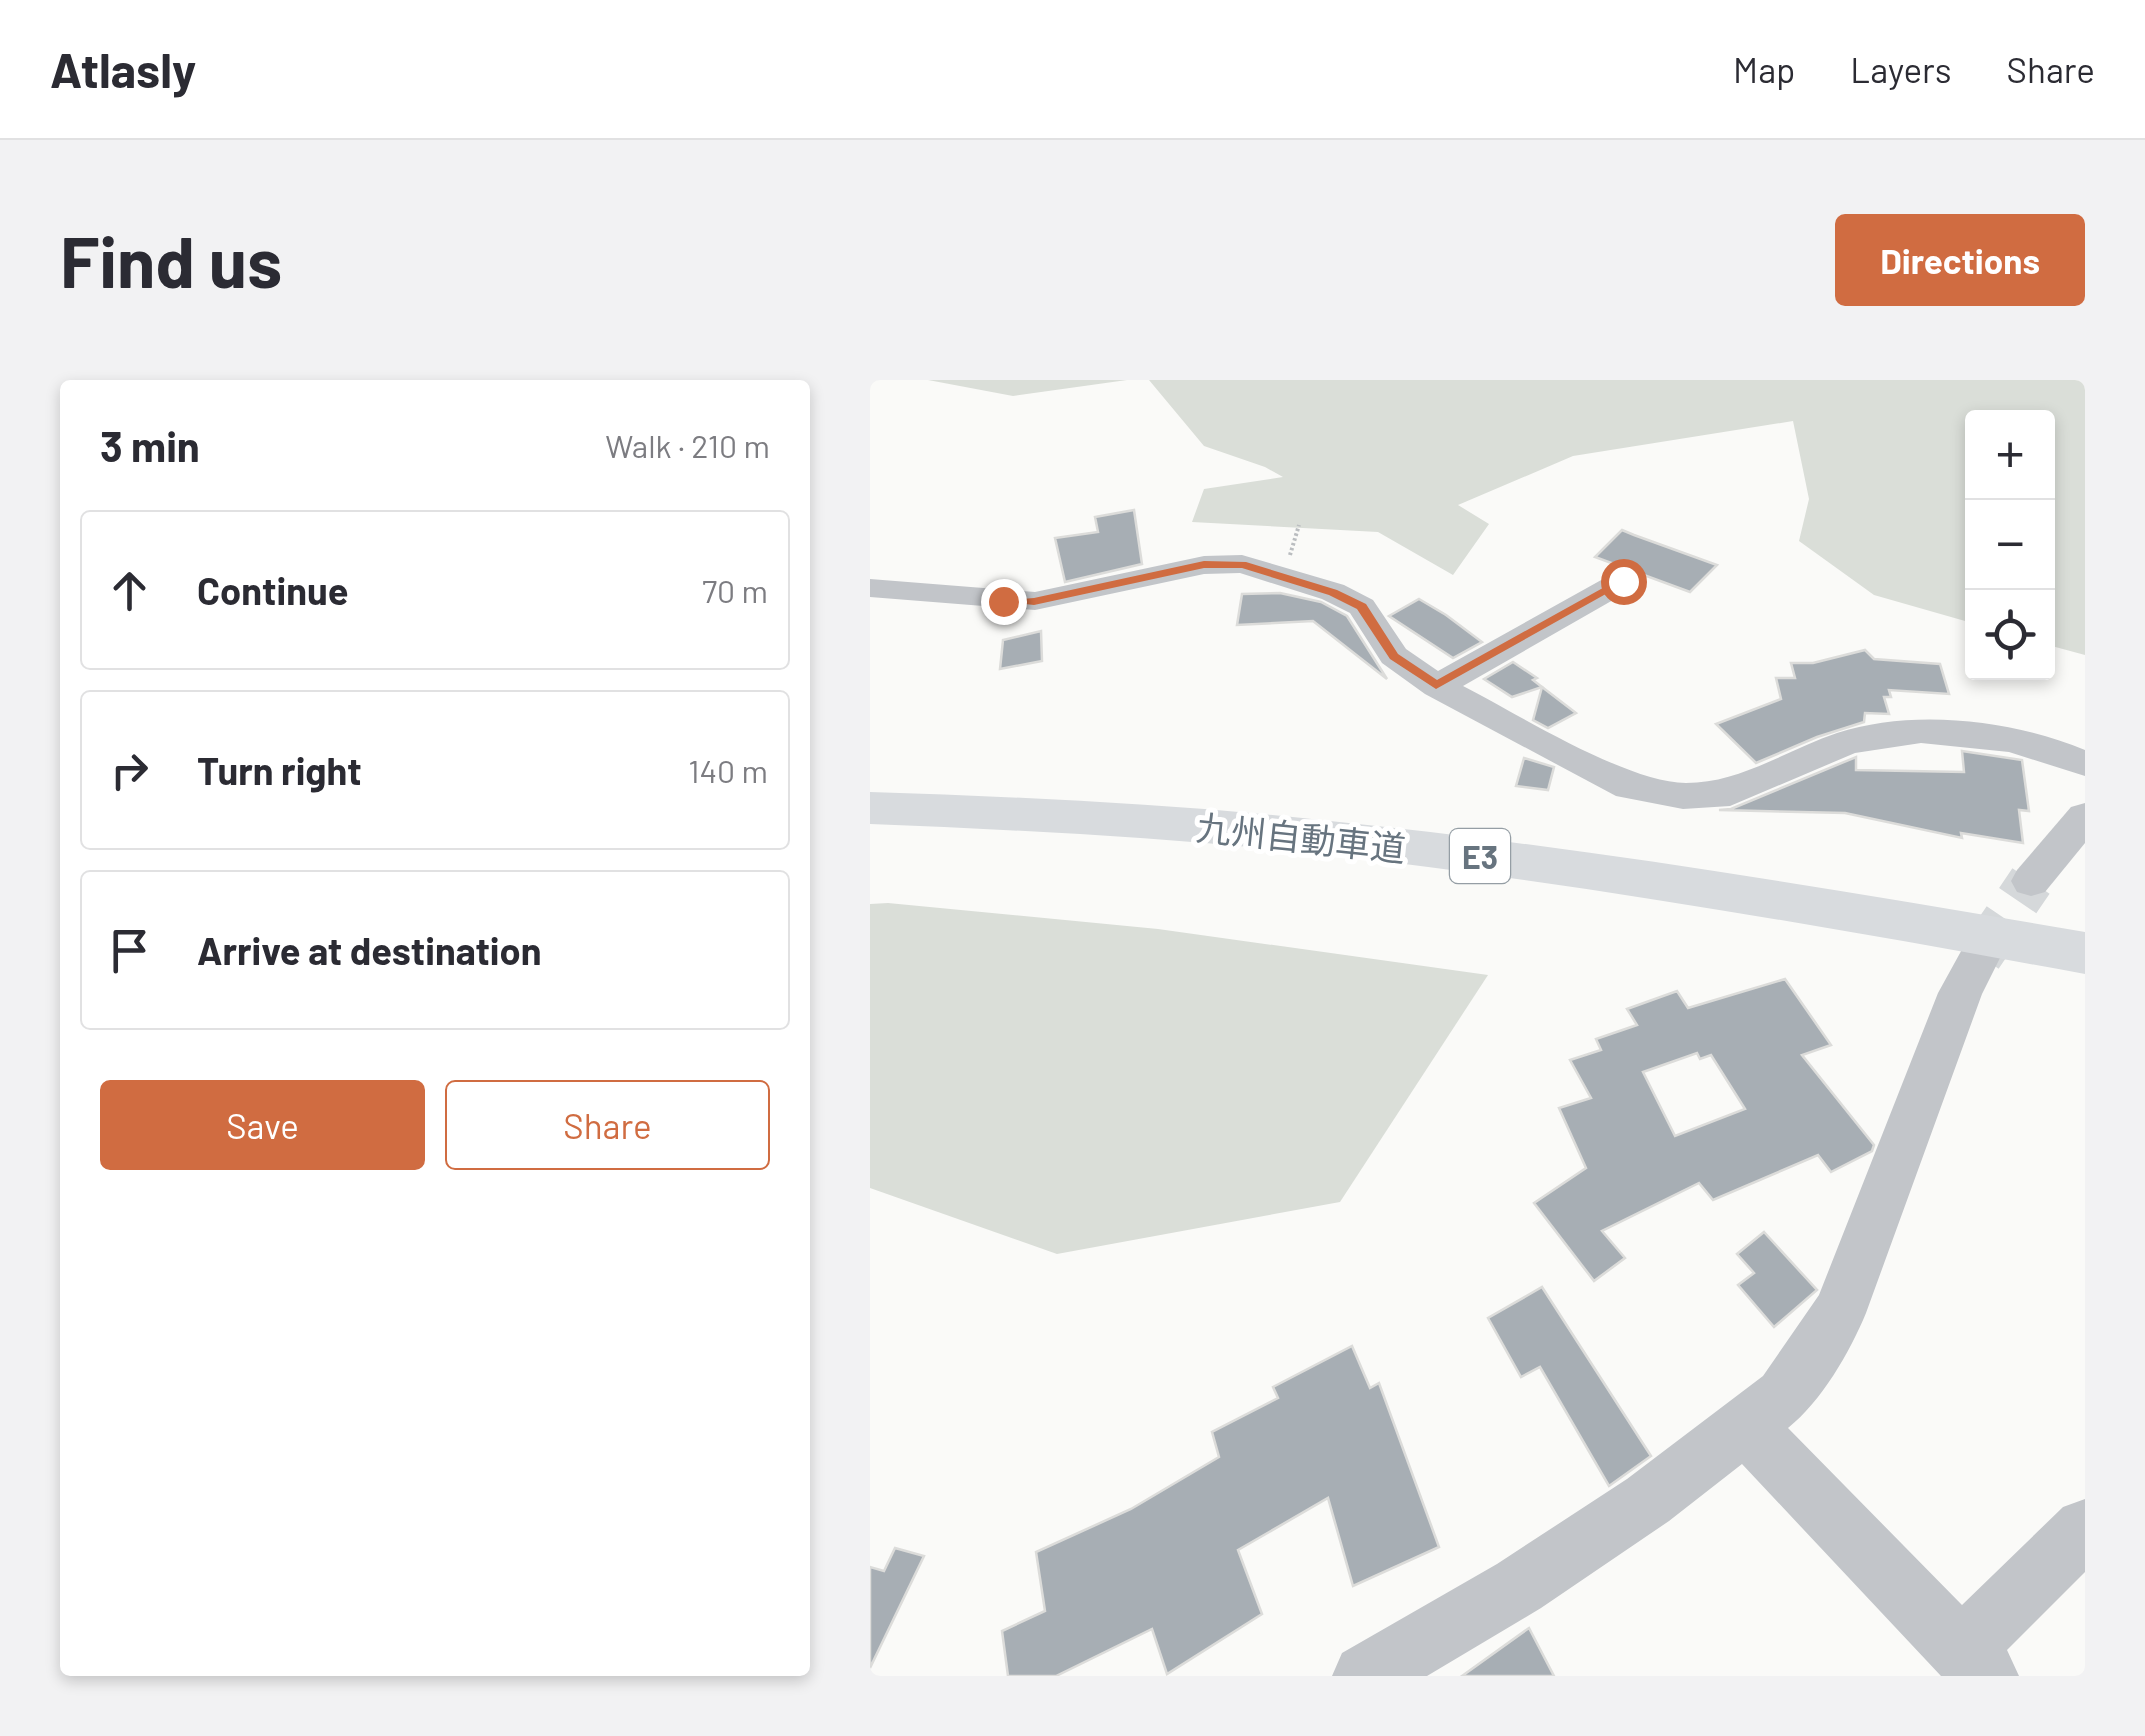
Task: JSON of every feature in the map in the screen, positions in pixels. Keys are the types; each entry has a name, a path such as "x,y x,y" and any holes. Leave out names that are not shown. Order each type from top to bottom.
{"highway":[{"name":"九州自動車道","path":"870,776 1198,794 1593,834 1822,868 2085,916"},
{"name":"九州自動車道","path":"870,808 1171,824 1585,868 2085,952"}],"street":[{"path":"870,588 1034,601 1204,565 1242,564 1333,592 1362,606 1394,656 1436,686 1629,788 1682,796 1730,792 1848,742 1921,731 2009,740 2051,750 2085,764"},
{"path":"1436,686 1623,581"},
{"path":"2032,881 2085,817"},
{"path":"1365,1676 1519,1586 1648,1500 1782,1396 1839,1313 1960,993 1980,956"},
{"path":"1746,1427 1975,1662 2085,1530"}],"shaded area":[{"path":"928,380 1127,380 1013,396"},
{"path":"1149,380 2085,380 2085,655 2055,647 2055,410 1965,410 1965,621 1874,595 1799,541 1809,499 1793,421 1573,456 1458,505 1489,524 1453,575 1378,532 1192,522 1204,489 1283,477 1204,446"},
{"path":"870,904 1158,929 1488,975 1340,1202 1057,1254 870,1188"}],"building":[{"path":"1134,510 1142,564 1065,582 1055,538 1098,532 1095,517"},
{"path":"1622,530 1717,565 1690,592 1595,557"},
{"path":"1280,593 1321,602 1347,616 1387,679 1313,621 1237,625 1242,594"},
{"path":"1419,599 1482,642 1453,658 1389,616"},
{"path":"1041,631 1042,661 1000,669 1003,640"},
{"path":"1865,650 1874,659 1940,664 1949,694 1889,690 1891,697 1884,697 1889,714 1865,713 1864,722 1756,763 1716,724 1781,699 1776,678 1795,678 1791,663 1813,663"},
{"path":"1513,662 1537,678 1533,680 1542,687 1512,697 1484,679"},
{"path":"1542,687 1576,713 1548,728 1533,720"},
{"path":"1962,751 2022,760 2029,811 2019,810 2023,843 1961,833 1962,838 1845,813 1719,810 1731,809 1856,757 1856,770 1964,772"},
{"path":"1524,758 1554,767 1548,790 1516,786"},
{"path":"1785,979 1831,1045 1802,1055 1874,1145 1872,1151 1831,1172 1818,1155 1713,1200 1699,1183 1602,1231 1625,1258 1594,1281 1534,1203 1586,1168 1559,1108 1591,1098 1570,1060 1601,1050 1596,1039 1637,1025 1627,1009 1677,991 1688,1008","holes":["1697,1053 1700,1059 1711,1055 1745,1109 1675,1136 1643,1072"]},
{"path":"1764,1232 1817,1290 1774,1327 1738,1285 1754,1273 1737,1254"},
{"path":"1542,1287 1651,1456 1609,1486 1540,1367 1521,1377 1488,1318"},
{"path":"1352,1346 1370,1388 1379,1383 1439,1547 1353,1586 1328,1498 1238,1550 1262,1614 1167,1674 1152,1629 1056,1676 1008,1676 1002,1631 1045,1611 1036,1552 1131,1509 1219,1457 1212,1432 1278,1398 1273,1387"},
{"path":"895,1548 924,1556 870,1668 870,1567 884,1571"},
{"path":"1529,1628 1554,1676 1462,1676"}],"tunnel":[{"path":"1980,956 2031,881"}],"route":[{"path":"1003,601 1034,601 1204,565 1242,564 1333,592 1362,606 1394,656 1436,686 1623,581"}]}
